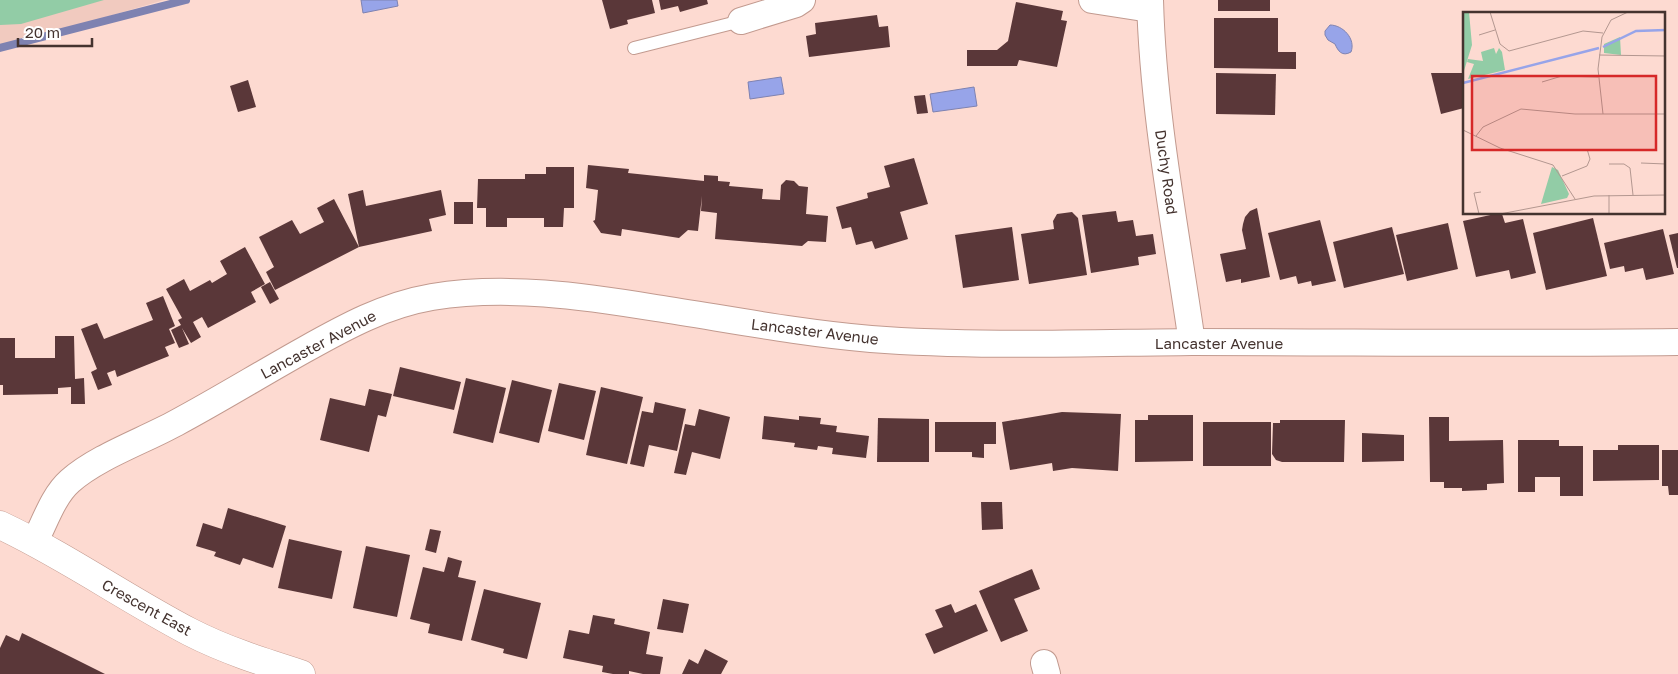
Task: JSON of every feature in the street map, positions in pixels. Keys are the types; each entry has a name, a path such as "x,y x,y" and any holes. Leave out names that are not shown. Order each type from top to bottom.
{"street":[{"path":"741,21 796,4 802,0"},
{"path":"1092,0 1150,5"},
{"name":"Duchy Road","path":"1150,5 1157,101 1190,329 1190,342"},
{"name":"Lancaster Avenue","path":"35,541 62,490 72,480 96,464 176,423 350,325 387,309 428,298 482,293 551,294 623,302 809,332 872,339 965,342 1678,342"},
{"name":"Crescent East","path":"0,525 35,541 191,633 252,658 301,674"}],"lane":[{"path":"634,48 741,21"}],"shaded area":[{"path":"0,0 164,0 0,48"}],"green space":[{"path":"0,0 104,0 21,24 0,25"}],"water":[{"path":"361,0 397,0 398,6 363,13"},
{"path":"1330,25 1344,30 1352,42 1351,52 1345,54 1341,52 1335,44 1328,40 1325,31"},
{"path":"781,77 784,94 750,99 748,82"},
{"path":"974,87 977,106 933,112 930,94"}],"building":[{"path":"602,0 652,0 655,13 627,20 628,24 610,29"},
{"path":"659,0 707,0 708,4 680,12 678,6 661,10"},
{"path":"1218,0 1270,0 1270,11 1218,11"},
{"path":"1016,2 1063,11 1061,20 1067,21 1057,67 1019,60 1017,66 967,66 967,50 997,50 1008,41"},
{"path":"877,15 879,27 888,26 890,47 809,57 806,36 816,34 815,23"},
{"path":"1214,18 1278,18 1278,52 1296,52 1296,69 1214,68"},
{"path":"1216,73 1276,74 1275,115 1216,114"},
{"path":"1431,73 1463,73 1463,108 1441,114"},
{"path":"248,80 256,107 238,112 230,86"},
{"path":"925,95 928,113 917,114 914,96"},
{"path":"914,158 928,204 900,212 908,239 875,249 872,241 856,245 851,227 842,229 836,207 868,198 867,193 890,187 884,166"},
{"path":"588,165 629,169 628,173 704,181 704,175 718,176 718,181 730,182 729,186 763,189 762,199 780,200 781,185 786,180 794,181 799,186 808,187 806,214 828,216 826,242 808,241 802,246 715,239 717,213 701,211 702,196 698,231 688,230 679,238 622,229 621,236 601,233 593,221 595,220 598,190 586,188"},
{"path":"546,167 574,167 574,208 564,208 563,227 544,227 544,218 507,218 507,227 486,227 486,208 477,208 478,179 525,179 525,174 546,174"},
{"path":"363,190 366,206 441,190 446,215 429,219 432,231 359,247 348,194"},
{"path":"334,199 359,247 275,290 266,272 274,267 259,237 292,220 300,234 324,222 317,208"},
{"path":"454,202 473,202 473,224 454,224"},
{"path":"1257,208 1270,277 1241,283 1241,279 1226,282 1220,254 1246,249 1242,230 1243,224 1245,217 1250,211"},
{"path":"1116,211 1118,222 1133,220 1136,236 1153,234 1156,254 1138,257 1139,265 1091,273 1082,215"},
{"path":"1072,212 1078,218 1087,275 1029,284 1021,234 1054,229 1053,221 1057,214"},
{"path":"1490,215 1502,215 1505,223 1523,219 1536,273 1511,279 1509,270 1476,277 1463,221"},
{"path":"1593,218 1607,276 1546,290 1533,233"},
{"path":"1320,220 1336,281 1312,286 1311,281 1298,284 1296,276 1280,280 1268,233"},
{"path":"1448,223 1458,269 1407,281 1396,235"},
{"path":"1012,227 1019,280 963,288 955,235"},
{"path":"1392,227 1404,274 1344,288 1333,242"},
{"path":"1663,229 1674,274 1646,280 1643,268 1625,272 1624,266 1610,269 1604,243"},
{"path":"1678,233 1678,268 1677,268 1669,235"},
{"path":"245,247 265,284 251,292 256,302 208,328 202,317 193,322 201,337 191,343 182,328 189,344 179,348 171,330 181,325 178,320 182,318 166,289 184,279 190,291 210,280 212,283 227,274 220,261"},
{"path":"270,282 279,299 270,304 261,287"},
{"path":"163,296 175,326 169,329 175,343 165,347 169,356 117,377 115,370 107,373 112,385 98,390 91,372 97,369 81,329 97,323 104,339 153,320 146,303"},
{"path":"55,336 74,336 75,379 84,378 85,404 71,404 71,387 58,388 58,394 3,395 3,385 0,385 0,338 15,338 15,358 55,358"},
{"path":"400,367 461,382 454,410 393,396"},
{"path":"466,378 506,388 493,443 453,433"},
{"path":"512,380 552,390 539,443 499,433"},
{"path":"559,383 596,391 584,440 548,431"},
{"path":"601,387 643,397 627,464 586,455"},
{"path":"369,389 392,394 386,417 378,415 369,452 320,440 330,398 365,406"},
{"path":"655,402 686,409 677,451 649,445 644,467 630,464 642,411 653,413"},
{"path":"699,409 730,417 720,459 692,452 686,475 674,473 685,424 695,426"},
{"path":"1062,412 1121,414 1118,471 1072,468 1053,471 1052,463 1010,470 1002,422"},
{"path":"1148,415 1193,415 1193,461 1135,462 1135,420 1148,420"},
{"path":"764,416 799,420 799,416 821,418 820,424 837,426 836,432 869,436 866,458 832,454 833,448 818,446 817,450 794,447 795,443 762,439"},
{"path":"1429,417 1449,417 1449,441 1503,440 1504,483 1487,484 1487,490 1462,491 1462,488 1444,488 1444,482 1430,482"},
{"path":"878,418 929,419 929,462 877,462"},
{"path":"1280,420 1345,420 1344,462 1282,462 1276,460 1272,454 1273,423 1280,423"},
{"path":"935,422 996,422 996,444 984,444 984,458 972,457 972,452 935,452"},
{"path":"1203,422 1271,422 1271,466 1203,466"},
{"path":"1362,433 1404,435 1404,461 1362,462"},
{"path":"1518,440 1559,440 1559,446 1583,446 1583,496 1560,496 1560,477 1535,477 1535,492 1518,492"},
{"path":"1618,445 1659,445 1659,480 1593,481 1593,450 1618,450"},
{"path":"1662,450 1678,450 1678,495 1669,495 1668,486 1662,486"},
{"path":"981,502 1002,502 1003,529 982,530"},
{"path":"228,508 286,526 273,568 243,558 240,565 214,556 216,552 196,546 203,523 222,529"},
{"path":"430,529 441,531 436,553 425,550"},
{"path":"289,539 342,551 332,599 278,588"},
{"path":"366,546 410,555 397,617 353,608"},
{"path":"448,557 462,561 458,577 476,581 462,641 428,633 430,624 410,619 423,567 444,572"},
{"path":"1032,569 1040,589 1014,599 1028,631 1001,642 979,591"},
{"path":"484,589 541,603 527,659 503,653 504,649 471,640"},
{"path":"663,599 689,604 683,633 657,629"},
{"path":"951,604 955,613 976,604 988,631 934,654 925,634 943,627 935,610"},
{"path":"593,615 615,619 614,624 650,632 646,654 663,657 660,674 643,674 629,671 629,674 613,674 602,672 603,666 563,658 569,630 589,634"},
{"path":"22,633 105,674 0,674 0,648 6,635 19,641"},
{"path":"705,649 728,661 721,674 682,674 689,659 698,664"}],"waterway":[{"path":"0,48 186,0"}]}
